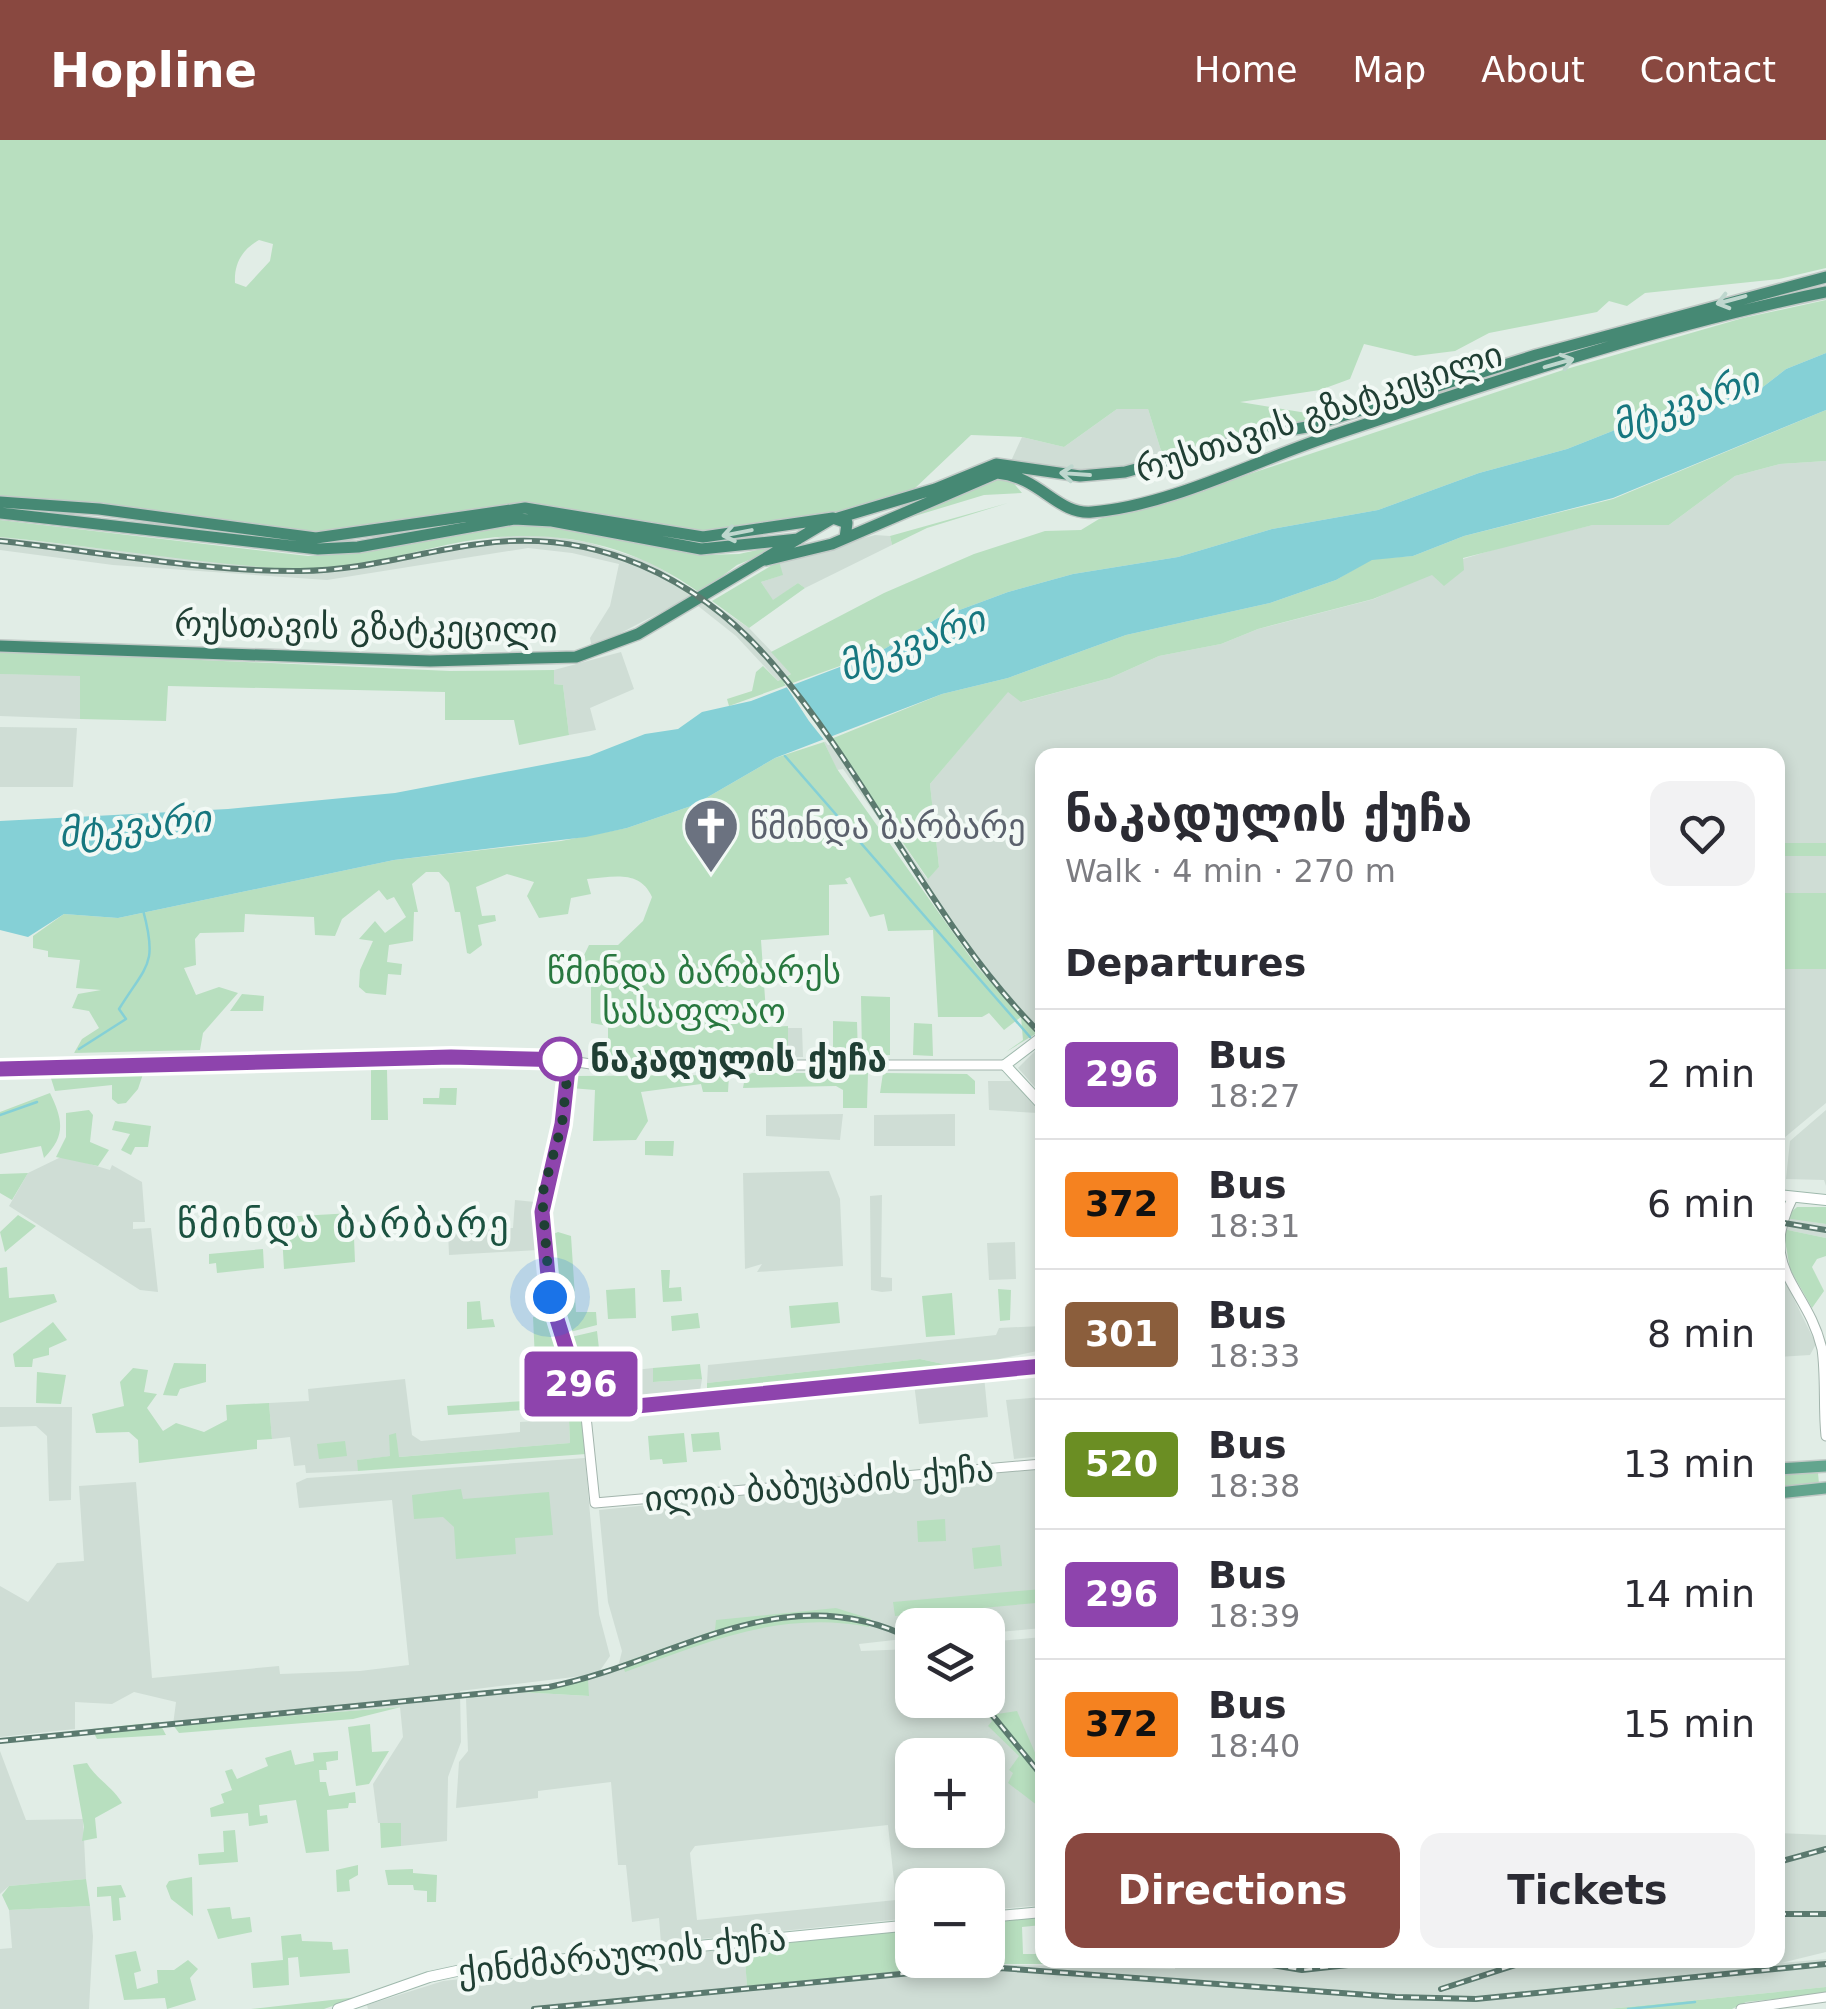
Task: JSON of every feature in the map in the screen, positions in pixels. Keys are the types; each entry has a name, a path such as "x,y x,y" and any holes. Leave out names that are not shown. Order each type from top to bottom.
{"highway":[{"name":"რუსთავის გზატკეცილი","path":"0,646 416,661 576,658 638,634 834,520 935,489 996,464 1080,476 1126,472 1261,435 1307,428 1536,355 1826,277"},
{"name":"რუსთავის გზატკეცილი","path":"766,560 844,538 997,473 1025,478 1077,511 1108,510 1202,484 1333,435 1535,370 1826,292"},
{"path":"0,502 316,538 362,535 525,508 703,537 834,520 849,528 844,538"},
{"path":"0,513 300,548 358,547 514,519 552,521 701,549 803,539 828,542"},
{"path":"828,542 819,533 834,520"}],"main road":[{"path":"1035,1041 1004,1065 1035,1098"},
{"path":"1785,1196 1826,1200"},
{"path":"1785,1469 1826,1466"},
{"path":"1785,1492 1826,1488"},
{"path":"1005,1915 1035,1913"},
{"name":"ქინძმარაულის ქუჩა","path":"338,2009 452,1971 895,1927"}],"street":[{"path":"0,1069 451,1057 569,1060 598,1065 1004,1065"},
{"name":"ილია ბაბუცაძის ქუჩა","path":"569,1060 562,1124 542,1195 542,1226 550,1297 584,1397 595,1504 1035,1465"},
{"path":"1785,1217 1793,1197"},
{"path":"1785,1272 1822,1347 1826,1436"},
{"path":"1742,2009 1826,1997"}],"shaded area":[{"path":"1117,409 1148,409 1163,457 1126,468 1080,472 1011,461 1022,437 1064,447"},
{"path":"1826,461 1826,1103 1785,1137 1785,748 1035,748 1035,1031 978,968 923,881 843,769 837,770 824,742 831,739 927,879 939,867 930,784 1008,691 1022,702 1110,678 1159,656 1221,644 1258,629 1374,599 1463,559 1509,545 1593,525 1669,525 1735,476 1780,464"},
{"path":"524,532 587,542 651,562 749,628 792,673 778,681 736,636 688,598 592,648 590,638 610,606 619,564 572,553 528,548 327,580 113,565 0,550 0,537 292,570 379,562"},
{"path":"875,535 890,536 892,545 805,588 798,583 773,601 761,582 782,575 779,561"},
{"path":"621,652 634,689 590,708 596,730 569,735 563,685 554,684 554,670"},
{"path":"0,674 81,675 80,719 0,716"},
{"path":"0,727 77,728 73,787 0,787"},
{"path":"788,1028 802,1028 803,1057 788,1057"},
{"path":"1035,1051 1035,1087 1018,1068"},
{"path":"988,1081 1014,1081 1035,1100 1035,1113 989,1110"},
{"path":"1826,1110 1826,1186 1824,1180 1786,1179 1790,1141"},
{"path":"843,1114 840,1140 766,1136 766,1115"},
{"path":"955,1114 955,1146 874,1146 874,1115"},
{"path":"63,1156 110,1170 112,1165 142,1182 145,1222 133,1222 133,1229 151,1228 158,1292 140,1290 9,1206 28,1173"},
{"path":"829,1171 840,1199 843,1266 757,1272 762,1264 745,1269 743,1173"},
{"path":"882,1195 881,1277 892,1278 892,1291 882,1292 871,1290 870,1196"},
{"path":"515,1200 535,1202 538,1250 449,1255 448,1230 513,1228"},
{"path":"1785,1217 1826,1224 1826,1238 1785,1229"},
{"path":"1015,1242 1016,1279 989,1280 987,1243"},
{"path":"1785,1281 1816,1344 1810,1355 1785,1357"},
{"path":"1035,1326 1035,1351 999,1359 943,1364 920,1359 707,1383 708,1365 996,1335 999,1328"},
{"path":"653,1368 654,1382 702,1379 699,1397 593,1407 583,1376"},
{"path":"984,1376 988,1417 919,1424 914,1383"},
{"path":"405,1379 412,1435 421,1441 520,1432 520,1422 569,1419 570,1443 398,1457 396,1434 391,1456 358,1460 358,1471 306,1473 305,1465 294,1466 290,1437 272,1439 269,1403 309,1401 308,1389"},
{"path":"1035,1398 1035,1457 1014,1459 1006,1400"},
{"path":"0,1407 72,1407 71,1500 49,1501 47,1436 36,1426 0,1427"},
{"path":"585,1458 599,1614 610,1656 599,1672 590,1675 460,1691 461,1742 448,1777 447,1841 401,1846 401,1823 378,1823 373,1784 403,1737 400,1707 173,1725 176,1702 134,1692 112,1704 75,1702 75,1729 0,1737 0,1586 28,1602 57,1563 84,1561 79,1486 136,1482 152,1678 279,1666 280,1674 360,1671 409,1665 392,1500 299,1508 296,1483 307,1478"},
{"path":"1035,1467 1035,1629 1005,1631 1005,1608 895,1608 895,1640 859,1644 861,1651 895,1650 895,1718 1005,1718 1005,1640 1035,1638 1035,1906 1005,1908 1005,1868 895,1868 895,1891 888,1825 695,1846 690,1853 697,1920 895,1900 895,1920 661,1943 659,1918 632,1922 626,1865 618,1865 611,1782 538,1791 538,1798 456,1808 459,1762 468,1751 466,1698 519,1692 588,1696 588,1680 613,1672 622,1651 608,1602 599,1510"},
{"path":"0,1751 26,1820 83,1819 86,1879 9,1886 0,1894"},
{"path":"1785,1833 1826,1835 1826,1952 1785,1962"},
{"path":"90,1906 93,1936 89,2009 0,2009 0,1949 12,1948 9,1910"},
{"path":"744,1947 747,1985 895,1971 895,1978 1005,1978 1005,1965 1785,1968 1785,1963 1826,1959 1826,1987 1608,2009 368,2009 367,2005 443,1981"}],"green space":[{"path":"0,140 1826,140 1826,268 1779,279 1645,293 1627,306 1609,301 1597,312 1489,333 1455,351 1415,356 1364,344 1350,379 1320,390 1240,402 1313,414 1339,409 1302,423 1163,457 1148,409 1117,409 1064,447 1022,437 971,435 912,491 874,505 720,533 678,530 523,503 338,535 277,532 172,513 0,497","holes":["259,240 273,244 270,261 246,287 235,283 238,263 248,248"]},
{"path":"1826,300 1826,353 1786,369 1759,390 1668,409 1567,449 1479,473 1378,510 1272,529 1178,557 1073,574 1008,592 938,618 879,652 729,706 727,699 752,691 756,672 763,666 778,681 791,674 771,652 884,593 974,554 1045,531 1081,530 1099,519 1174,499 1563,370 1743,318"},
{"path":"1826,410 1826,461 1780,464 1735,476 1669,525 1593,525 1463,558 1464,570 1444,586 1432,575 1373,599 1258,629 1221,644 1159,656 1110,678 1021,702 1008,692 930,784 939,867 928,879 831,739 942,694 1008,678 1126,635 1270,603 1336,580 1372,559 1413,556 1464,536 1613,499"},
{"path":"996,479 1010,479 1022,493 984,495 895,522"},
{"path":"1008,503 927,528 892,545 890,536"},
{"path":"0,520 308,556 355,553 527,523 702,555 739,554 790,543 737,565 700,593 641,559 579,540 514,536 480,539 349,566 309,570 0,537"},
{"path":"779,561 783,575 761,582 773,600 798,583 805,588 749,628 712,601"},
{"path":"0,651 450,671 554,670 554,684 563,685 569,735 519,745 514,720 445,720 445,692 168,686 166,721 80,719 80,676 0,674"},
{"name":"წმინდა ბარბარეს სასაფლაო","path":"824,742 837,769 978,968 1035,1031 1035,1034 1006,1052 1023,1040 1021,1017 1004,1030 989,1013 982,1017 938,1017 933,930 888,931 884,914 870,917 850,877 845,879 848,884 829,885 829,935 761,940 767,1027 788,1026 788,1057 608,1059 608,1026 591,1023 591,981 572,980 589,945 618,945 643,921 652,897 633,878 587,879 591,894 571,898 568,914 539,918 527,896 534,882 507,874 476,887 482,916 495,915 496,921 478,925 482,945 470,954 449,883 439,872 426,872 412,884 418,912 414,912 413,941 389,945 387,962 402,964 401,975 388,974 386,995 366,993 359,987 360,970 373,941 359,939 375,921 385,933 406,917 394,897 387,900 379,890 342,919 335,936 315,935 314,917 245,914 244,932 200,933 195,939 196,965 184,968 196,995 219,987 238,993 203,1033 200,1050 74,1053 82,1039 99,1028 89,1011 72,1008 78,994 101,990 76,988 80,960 48,957 48,951 33,948 33,936 64,914 118,918 394,860 561,841 627,828 694,805 775,758"},
{"path":"1785,843 1826,843 1826,856 1785,856"},
{"path":"1785,893 1826,893 1826,969 1785,969"},
{"path":"242,994 264,996 263,1011 230,1011"},
{"path":"861,996 890,997 890,1055 862,1056"},
{"path":"833,1021 857,1022 858,1056 833,1058"},
{"path":"914,1023 932,1024 933,1056 913,1055"},
{"path":"371,1070 387,1070 388,1120 371,1120"},
{"path":"144,1071 138,1089 126,1103 118,1104 112,1099 112,1085 55,1091 49,1072"},
{"path":"752,1073 868,1073 867,1108 843,1108 843,1090 836,1086 743,1088 745,1077"},
{"path":"883,1073 967,1074 975,1081 975,1094 880,1093"},
{"path":"729,1075 728,1092 703,1092 701,1084 641,1092 648,1121 636,1140 593,1141 595,1090 571,1088 573,1076"},
{"path":"440,1088 457,1088 456,1105 423,1104 423,1098 439,1098"},
{"path":"50,1093 60,1127 51,1150 44,1158 41,1146 0,1154 0,1112"},
{"path":"89,1110 93,1115 90,1142 109,1150 98,1166 56,1157 66,1137 66,1113"},
{"path":"115,1121 151,1126 148,1147 135,1147 131,1155 121,1150 130,1134 112,1130"},
{"path":"645,1141 674,1141 673,1156 645,1155"},
{"path":"28,1173 12,1200 0,1193 0,1174"},
{"path":"1797,1207 1826,1207 1826,1224 1785,1217"},
{"path":"353,1213 355,1262 284,1269 281,1217"},
{"path":"18,1215 36,1226 5,1252 0,1232"},
{"path":"1785,1229 1826,1238 1826,1256 1817,1259 1812,1267 1824,1291 1812,1308 1790,1269"},
{"path":"558,1232 571,1236 576,1312 596,1312 597,1325 570,1332 556,1289 549,1236"},
{"path":"263,1249 264,1268 217,1273 216,1263 209,1264 209,1254"},
{"path":"7,1267 9,1298 54,1294 57,1302 0,1323 0,1268"},
{"path":"661,1270 670,1270 669,1288 681,1287 682,1301 663,1302"},
{"path":"635,1288 636,1318 608,1319 606,1290"},
{"path":"998,1289 1011,1290 1010,1320 1000,1321"},
{"path":"952,1293 955,1335 926,1337 922,1296"},
{"path":"480,1301 482,1320 493,1319 495,1327 467,1329 467,1302"},
{"path":"838,1302 840,1323 791,1328 789,1306"},
{"path":"698,1313 700,1328 672,1331 671,1316"},
{"path":"551,1316 561,1352 535,1360 533,1317"},
{"path":"53,1322 67,1340 49,1348 49,1355 33,1359 32,1367 15,1367 13,1354"},
{"path":"597,1331 601,1366 582,1368 571,1337"},
{"path":"920,1359 943,1364 999,1359 1001,1366 713,1396 707,1391 707,1383"},
{"path":"174,1363 206,1364 206,1382 180,1389 177,1396 163,1395"},
{"path":"700,1364 702,1379 653,1382 653,1368"},
{"path":"133,1368 148,1370 144,1392 157,1394 147,1408 163,1431 176,1423 204,1432 227,1420 226,1405 269,1403 272,1439 257,1440 257,1449 139,1463 138,1440 129,1432 96,1433 92,1414 124,1406 120,1382"},
{"path":"37,1372 66,1375 61,1404 36,1403"},
{"path":"525,1401 525,1410 448,1415 447,1406"},
{"path":"582,1418 586,1454 358,1471 357,1460 390,1456 389,1435 396,1433 399,1457 570,1443 569,1419"},
{"path":"719,1432 721,1450 693,1452 691,1434"},
{"path":"684,1433 687,1462 663,1464 662,1459 650,1460 648,1436"},
{"path":"345,1441 347,1456 319,1459 317,1444"},
{"path":"1818,1473 1819,1484 1785,1488 1785,1475"},
{"path":"461,1489 463,1499 549,1492 553,1535 515,1538 516,1554 456,1559 454,1527 443,1517 414,1519 412,1495"},
{"path":"945,1519 946,1541 918,1542 917,1521"},
{"path":"1000,1545 1002,1566 974,1569 972,1548"},
{"path":"1035,1590 1035,1603 982,1608 895,1608 895,1616 893,1602"},
{"path":"836,1608 871,1619 869,1627 837,1623 775,1626 715,1640 625,1672 622,1663 715,1630 716,1620"},
{"path":"588,1680 589,1696 519,1692 466,1698"},
{"path":"401,1707 353,1719 179,1733 173,1725"},
{"path":"1017,1711 1035,1753 1035,1804 1008,1783 1013,1773 1009,1770 1019,1756 1005,1738 988,1726 992,1721 989,1718 1005,1718 1005,1713"},
{"path":"159,1722 166,1735 97,1739 92,1729"},
{"path":"370,1724 372,1752 389,1751 369,1784 356,1786 348,1727"},
{"path":"291,1750 295,1765 314,1761 313,1753 338,1751 338,1760 326,1762 327,1770 319,1770 320,1782 326,1782 329,1796 355,1792 356,1803 327,1810 329,1851 306,1853 296,1800 259,1805 260,1816 267,1815 268,1823 249,1826 248,1813 211,1817 210,1808 224,1803 221,1794 232,1790 225,1771 232,1769 237,1779 268,1766 265,1758"},
{"path":"87,1763 122,1803 95,1818 97,1838 82,1841 84,1827 73,1765"},
{"path":"380,1823 401,1823 401,1846 381,1848"},
{"path":"235,1830 238,1862 199,1865 198,1854 224,1852 223,1831"},
{"path":"358,1865 358,1875 349,1880 350,1891 337,1892 336,1870"},
{"path":"413,1869 413,1873 437,1875 436,1902 427,1902 427,1891 414,1890 413,1885 388,1885 385,1870"},
{"path":"192,1877 193,1916 171,1899 166,1886 169,1881"},
{"path":"86,1879 90,1906 9,1910 2,1895 9,1886"},
{"path":"121,1885 126,1897 119,1898 121,1920 113,1921 111,1896 97,1897 97,1887"},
{"path":"230,1907 232,1919 250,1917 252,1932 218,1939 207,1909"},
{"path":"1035,1917 1035,1926 1022,1927 1023,1954 1035,1954 1035,1964 1005,1964 1005,1920"},
{"path":"895,1932 895,1972 747,1986 744,1947"},
{"path":"301,1934 302,1941 332,1942 333,1950 348,1949 350,1973 300,1977 298,1957 288,1958 289,1985 253,1988 251,1963 283,1960 281,1936"},
{"path":"136,1951 141,1971 134,1973 137,1989 158,1983 157,1970 174,1970 188,1960 198,1969 190,1978 196,2000 167,2009 165,1998 124,2000 115,1955"},
{"path":"1826,1987 1826,1994 1746,2002 1732,2009 1608,2009"},
{"path":"358,1997 324,2009 251,2009"}],"water":[{"name":"მტკვარი","path":"1826,353 1826,410 1613,498 1464,536 1413,556 1372,560 1336,580 1270,603 1126,635 1008,678 942,694 775,758 694,805 627,828 586,837 394,860 118,918 64,914 28,937 0,930 0,821 228,809 395,793 589,756 645,734 678,729 702,712 751,701 879,652 938,618 1008,592 1073,574 1178,557 1272,529 1378,510 1479,473 1567,449 1668,409 1759,390 1786,369"}],"pier":[{"path":"789,681 834,743 828,745 809,721 784,683"}],"waterway":[{"path":"785,756 1030,1037"},
{"path":"79,1049 126,1019 119,1009 143,972 149,954 143,910"},
{"path":"0,1115 37,1102"},
{"path":"1628,2009 1695,2002"}],"railway":[{"path":"0,541 189,565 300,571 346,568 456,547 521,541 562,543 640,565 711,606 772,663 841,755 968,948 1035,1027"},
{"path":"1785,1223 1826,1230"},
{"path":"0,1741 549,1687 729,1629 774,1619 819,1616 865,1621 895,1632"},
{"path":"995,1718 1035,1767"},
{"path":"1785,1860 1826,1849"},
{"path":"1785,1914 1826,1914"},
{"path":"534,2009 953,1969 1000,1968 1396,1997 1476,1999 1826,1964"},
{"path":"1290,1968 1320,1968"},
{"path":"1441,1989 1506,1968"}],"bus line":[{"name":"296","path":"0,1069 198,1061 451,1057 569,1060 562,1124 542,1195 542,1212 550,1297 578,1374 586,1411 1035,1367"}],"place":[{"name":"წმინდა ბარბარე","path":"711,875"},
{"name":"ნაკადულის ქუჩა","path":"560,1059"}],"district":[{"name":"წმინდა ბარბარე","path":"344,1224"}],"route":[{"path":"550,1297 542,1195 562,1124 569,1060 560,1059"}]}
